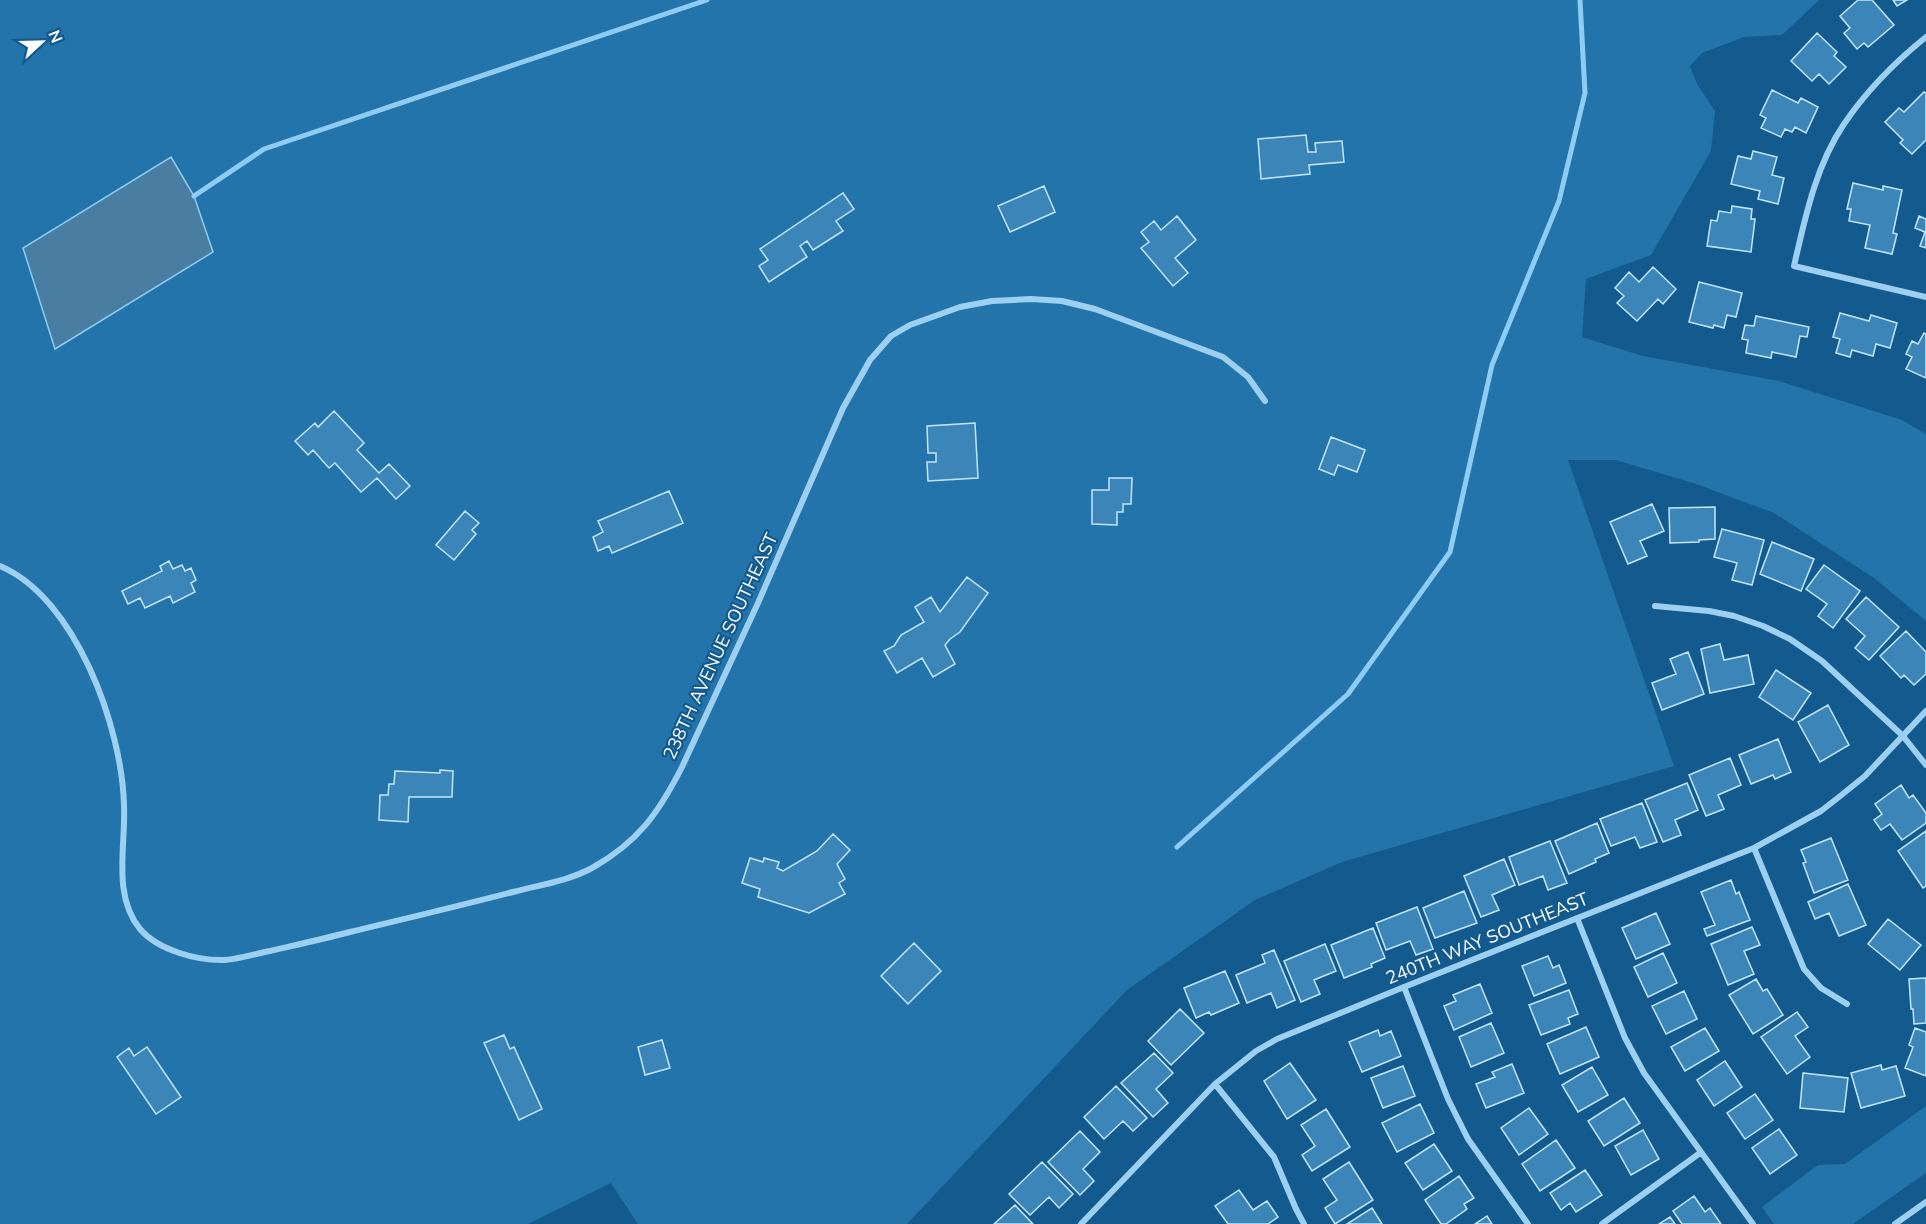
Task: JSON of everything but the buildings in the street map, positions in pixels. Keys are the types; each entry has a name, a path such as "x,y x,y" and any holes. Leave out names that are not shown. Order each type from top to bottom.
{"street":[{"path":"1926,37 1871,88 1843,125 1825,161 1807,211 1794,266 1926,297"},
{"name":"238TH AVENUE SOUTHEAST","path":"0,566 15,572 33,585 54,609 96,682 112,726 120,765 124,804 123,869 126,905 142,932 163,946 193,956 224,960 387,923 580,874 631,842 647,824 682,767 758,603 845,403 870,360 891,336 910,325 960,307 992,301 1031,299 1062,301 1095,309 1223,357 1248,377 1265,400"},
{"path":"1655,606 1709,611 1734,616 1790,639 1822,661 1903,736 1926,765"},
{"name":"240TH WAY SOUTHEAST","path":"1081,1224 1215,1084 1256,1051 1277,1039 1404,987 1754,848 1821,811 1839,797 1865,776 1926,711"},
{"path":"1754,848 1804,969 1821,988 1847,1005"},
{"path":"1577,918 1625,1038 1644,1073 1753,1224"},
{"path":"1404,987 1448,1099 1468,1139 1528,1224"},
{"path":"1215,1084 1274,1156 1304,1224"},
{"path":"1602,1224 1700,1153"},
{"path":"1895,1224 1926,1202"}],"shaded area":[{"path":"0,0 1819,0 1782,35 1744,37 1702,53 1690,66 1697,84 1715,111 1711,151 1651,255 1586,279 1582,337 1643,356 1779,381 1902,420 1926,434 1926,621 1874,578 1774,513 1696,484 1616,460 1568,460 1674,766 1342,862 1255,900 1127,990 907,1224 638,1224 611,1183 528,1224 0,1224"},
{"path":"171,157 194,196 213,252 55,349 23,248"},
{"path":"1926,1106 1926,1173 1853,1224 1774,1224 1762,1207 1818,1165 1845,1164"}],"waterway":[{"path":"194,196 264,149 707,0"},
{"path":"1177,847 1348,694 1450,552 1492,365 1559,201 1585,93 1580,0"}]}
